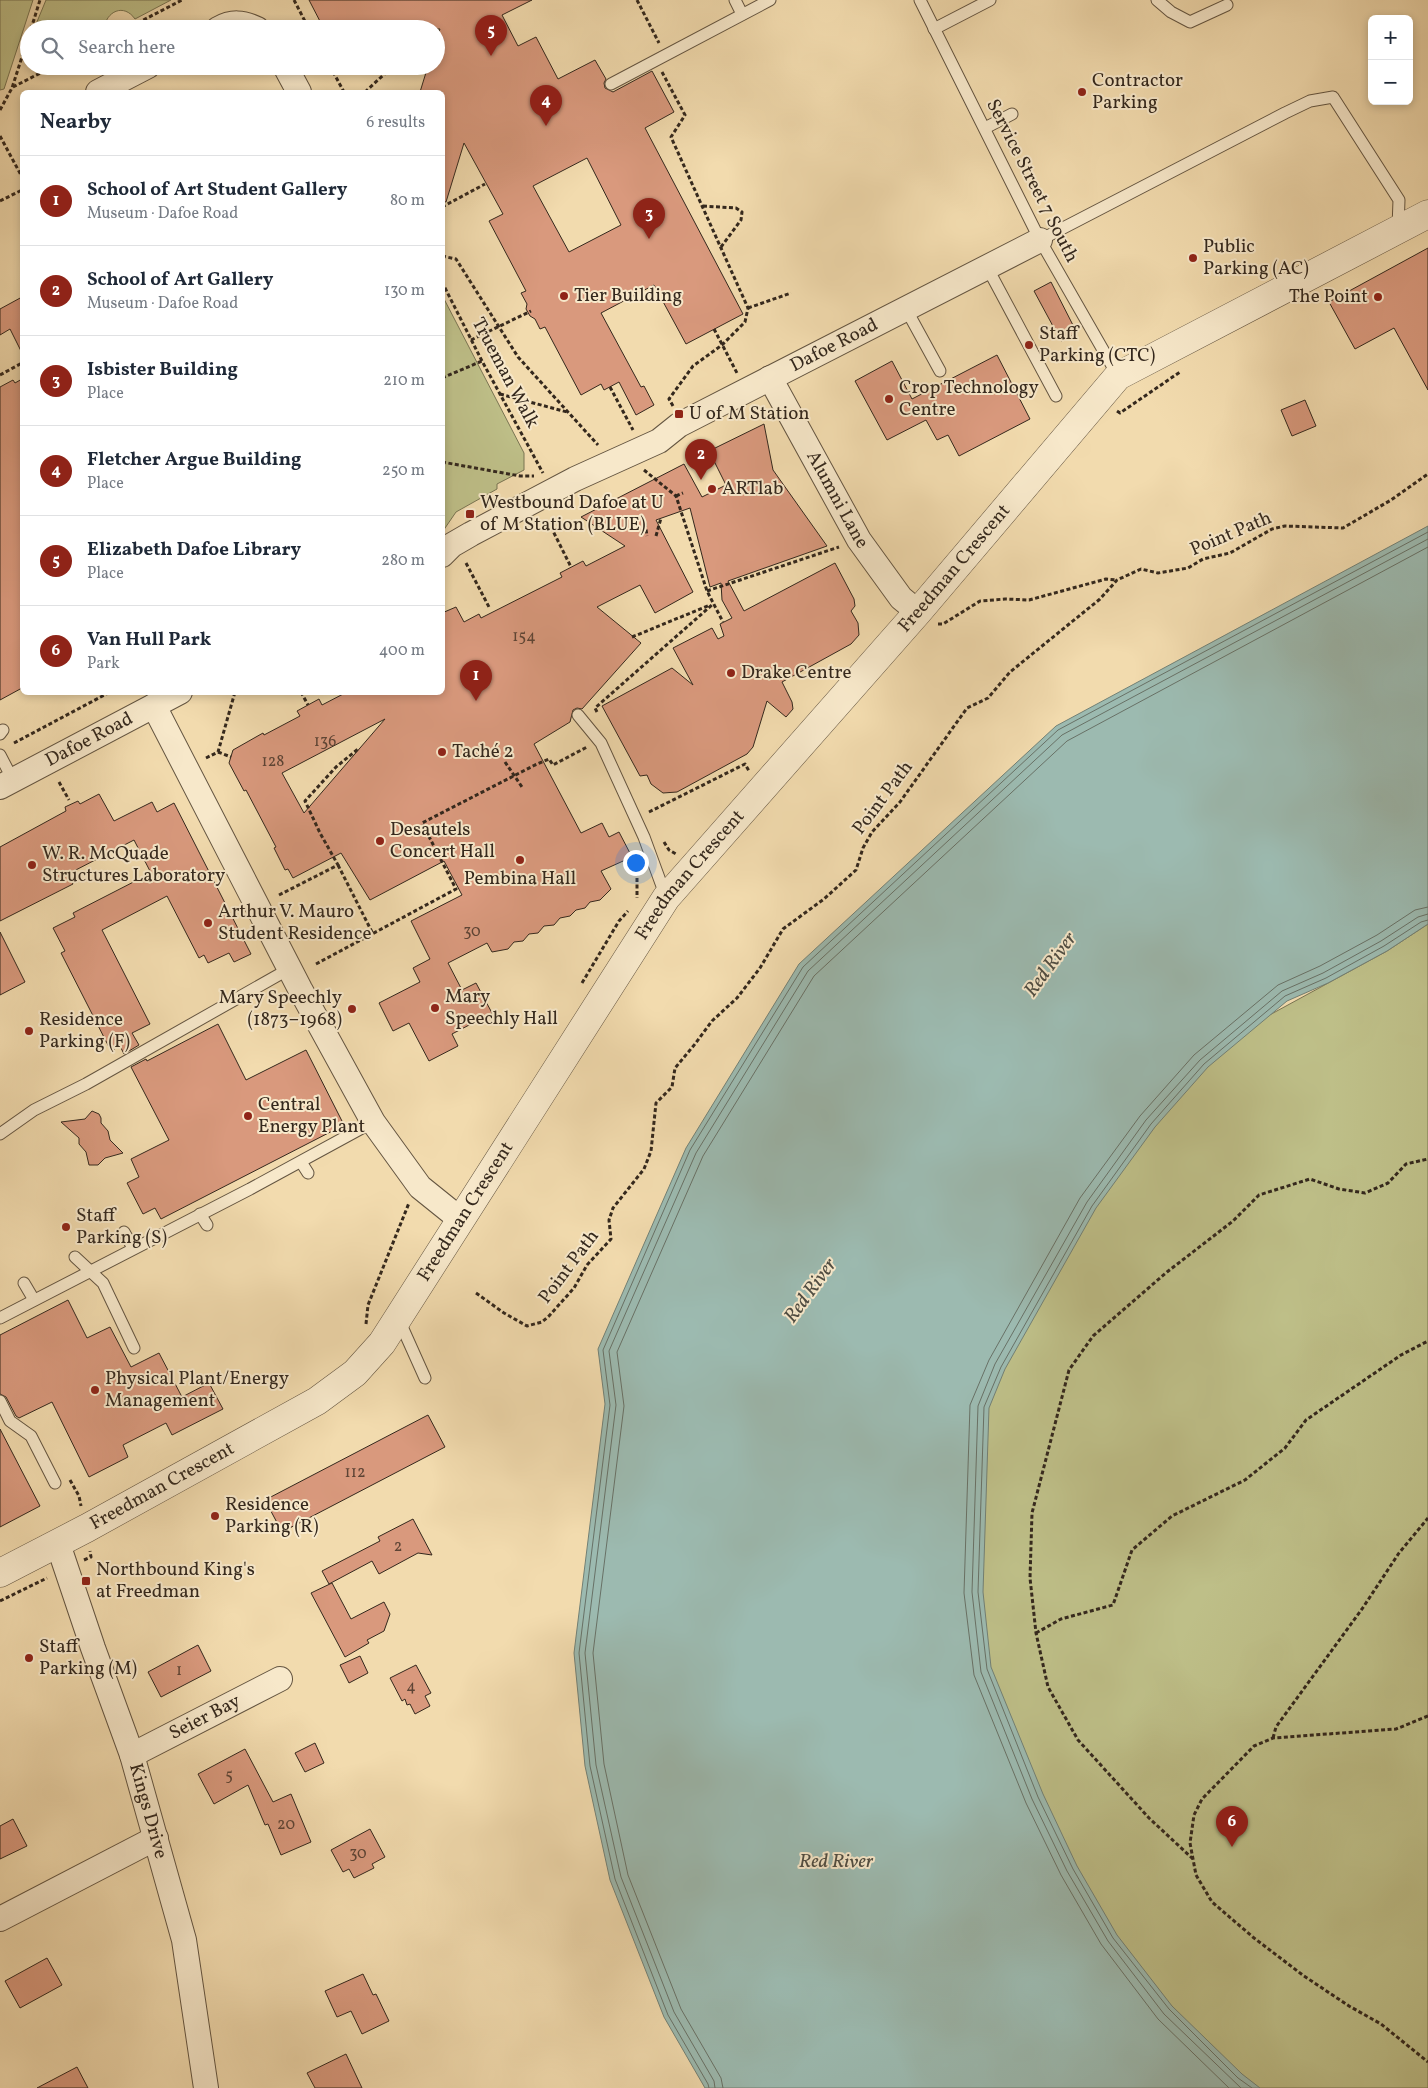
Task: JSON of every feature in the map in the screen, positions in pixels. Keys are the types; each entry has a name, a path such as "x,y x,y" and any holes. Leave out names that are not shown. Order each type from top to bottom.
{"street":[{"path":"102,90 131,75"},
{"path":"290,75 298,90"},
{"name":"Freedman Crescent","path":"0,1573 58,1544 318,1401 355,1374 382,1343 666,898 918,612 1118,376 1428,214"},
{"name":"Dafoe Road","path":"445,555 457,553 637,461 658,441 679,425 1040,240"},
{"name":"Alumni Lane","path":"770,378 859,540 901,598 918,612"},
{"name":"Dafoe Road","path":"445,552 452,545 471,534 575,479 637,461"},
{"name":"Dafoe Road","path":"6,784 174,695"},
{"path":"154,706 289,969 373,1122 420,1187 461,1220"},
{"name":"Kings Drive","path":"58,1544 89,1648 132,1755 184,1940 206,2088"},
{"name":"Seier Bay","path":"132,1755 280,1679"},
{"path":"0,1919 156,1838"}],"lane":[{"path":"734,0 742,14"},
{"path":"611,84 770,0"},
{"name":"Service Street 7 South","path":"920,0 1040,240 1118,376"},
{"path":"934,29 990,0"},
{"path":"1157,0 1171,12 1190,22 1227,5"},
{"path":"1040,240 1310,100 1333,97 1399,200 1398,228"},
{"path":"985,128 1012,114"},
{"path":"987,267 1056,396"},
{"path":"906,309 940,372"},
{"path":"578,715 598,739 641,830 666,898"},
{"path":"0,755 6,784"},
{"path":"0,1134 34,1110 86,1084 289,969"},
{"path":"0,1318 250,1189 373,1122"},
{"path":"301,1162 308,1173"},
{"path":"250,1189 257,1199"},
{"path":"200,1214 207,1225"},
{"path":"124,1232 133,1248"},
{"path":"150,1240 156,1251"},
{"path":"75,1257 103,1283 134,1348"},
{"path":"24,1283 34,1300"},
{"path":"398,1318 425,1378"},
{"path":"0,1402 10,1421 32,1436 55,1482"}],"path":[{"path":"34,20 40,0"},
{"path":"143,20 182,0"},
{"path":"294,0 305,20"},
{"path":"637,0 659,44"},
{"path":"656,60 684,115"},
{"path":"0,110 12,88 20,63"},
{"path":"12,88 37,75"},
{"path":"335,75 343,90"},
{"path":"367,90 383,75"},
{"path":"674,408 669,399 693,366 722,345 745,322 748,308 671,137 684,115 690,112"},
{"path":"0,136 20,173"},
{"path":"445,206 485,184"},
{"path":"0,201 20,191"},
{"path":"703,206 736,208 742,212 741,220 721,246"},
{"path":"445,257 456,259 518,357 600,448"},
{"name":"Trueman Walk","path":"445,288 482,362 544,476 520,476 445,463"},
{"path":"748,308 791,293"},
{"path":"471,340 531,311"},
{"path":"714,329 739,375"},
{"path":"445,377 482,362"},
{"path":"0,375 20,364"},
{"path":"610,387 633,430"},
{"path":"500,394 568,412"},
{"path":"637,461 676,496 706,591 723,622"},
{"name":"Point Path","path":"476,1293 504,1313 527,1326 542,1322 568,1296 587,1265 611,1239 609,1220 613,1208 644,1168 651,1151 656,1103 672,1087 675,1068 712,1021 737,998 760,968 783,929 824,899 856,870 863,848 872,832 900,802 966,708 988,698 1010,672 1100,599 1117,580 1141,569 1158,574 1188,568 1203,559 1230,553 1272,529 1285,526 1344,528 1391,500 1428,474"},
{"path":"676,496 683,493"},
{"path":"656,536 662,518"},
{"path":"548,521 571,567"},
{"path":"645,523 647,536"},
{"path":"706,591 859,540"},
{"path":"466,564 489,606"},
{"path":"918,612 933,624 943,624 980,601 1029,600 1106,579 1117,580"},
{"path":"632,637 713,604"},
{"path":"600,716 595,708 713,604"},
{"path":"8,746 104,695"},
{"path":"218,752 234,695"},
{"path":"303,695 308,705"},
{"path":"316,964 456,890 422,823 535,765 549,759 552,765 598,739"},
{"path":"358,749 336,767 305,801 373,934"},
{"path":"206,758 218,752 231,757"},
{"path":"505,762 522,787"},
{"path":"648,813 745,764 749,773"},
{"path":"59,782 68,800"},
{"path":"279,895 338,865"},
{"path":"1193,1859 1149,1818 1078,1740 1048,1686 1036,1633 1030,1578 1032,1513 1069,1370 1094,1336 1167,1272 1233,1221 1259,1195 1310,1179 1340,1189 1365,1193 1388,1183 1406,1164 1428,1159"},
{"path":"366,1329 368,1306 410,1199"},
{"path":"1036,1633 1061,1618 1113,1605 1132,1550 1172,1516 1245,1480 1285,1448 1306,1420 1402,1355 1428,1341"},
{"path":"81,1507 90,1502"},
{"path":"1273,1738 1276,1727 1362,1610 1399,1553 1428,1518"},
{"path":"0,1601 43,1580"},
{"path":"1428,1716 1396,1729 1273,1738 1254,1746 1202,1799 1194,1815 1190,1843 1196,1875 1212,1902 1254,1938 1304,1976 1349,2006 1381,2024 1428,2062"}],"green space":[{"path":"0,0 33,0 26,20 20,20 20,40 4,89 0,90"},
{"path":"46,0 171,0 135,19 131,14 121,10 116,11 107,20 38,20"},
{"path":"445,301 524,453 524,470 497,484 497,489 456,512 445,528"},
{"path":"1428,924 1428,2088 1238,2088 1148,2002 982,1727 976,1375 1024,1296 1220,1042 1387,951"}],"water":[{"name":"Red River","path":"1428,526 1428,924 1387,951 1328,983 1287,1001 1208,1067 1155,1127 1096,1208 1005,1369 989,1408 983,1592 991,1667 1043,1794 1077,1866 1117,1935 1172,2006 1242,2074 1260,2088 705,2088 664,2017 610,1880 585,1766 574,1653 605,1404 598,1349 686,1148 799,964 1056,726"}],"building":[{"path":"309,0 532,0 502,15 518,46 536,37 558,79 595,60 606,79 604,83 605,88 613,92 652,71 674,112 645,128 743,314 686,344 654,285 601,313 641,387 644,386 654,405 636,415 619,382 604,390 601,384 581,395 545,327 540,329 535,319 530,316 526,309 527,304 521,293 526,291 489,221 503,214 464,143 445,202 445,90 421,90 425,75 445,75 445,20 319,20","holes":["587,158 621,225 569,252 533,186"]},
{"name":"The Point","path":"1428,248 1428,390 1394,328 1355,349 1329,302"},
{"path":"1051,282 1077,333 1061,341 1034,291"},
{"path":"20,298 20,349 10,329 0,335 0,309"},
{"path":"997,355 1030,419 959,456 948,435 937,440 926,420 887,440 855,381 892,361 912,399"},
{"path":"13,380 15,383 20,380 20,689 0,700 0,387"},
{"path":"1305,400 1316,426 1292,436 1281,410"},
{"path":"764,424 773,470 827,546 728,581 744,611 835,563 854,599 855,606 851,611 858,623 859,635 851,644 782,682 792,702 793,709 786,717 767,701 753,747 747,754 677,792 663,793 651,784 647,775 640,776 602,706 672,668 693,685 673,648 712,628 718,639 724,636 720,624 732,618 722,600 721,583 710,587 690,508 656,520 693,592 655,613 640,585 597,607 641,643 582,709 577,708 573,710 570,722 534,744 581,833 602,823 609,837 619,832 632,857 601,871 611,889 600,900 590,902 585,908 576,910 570,916 560,918 554,925 544,926 538,933 529,934 523,941 514,942 508,949 492,952 487,943 448,963 462,990 476,983 492,1013 452,1034 458,1046 429,1061 409,1023 393,1031 379,1003 420,982 413,968 430,959 411,921 462,895 444,861 370,900 341,853 293,878 288,869 285,870 274,848 276,847 246,790 244,791 229,763 233,750 263,733 264,735 300,716 297,711 319,699 322,705 341,695 445,695 445,612 456,607 464,622 479,614 481,618 562,577 560,573 583,561 586,566 625,546 581,517 684,464 702,497 726,485 709,451","holes":["385,719 304,813 282,773"]},
{"name":"Arthur V. Mauro Student Residence","path":"99,794 114,821 152,802 157,812 174,803 251,954 234,962 229,953 208,963 204,955 199,958 167,896 102,930 150,1024 132,1033 139,1045 124,1054 120,1046 111,1051 61,953 65,951 53,928 75,917 73,913 151,873 134,840 68,874 73,884 0,921 0,847 66,811 65,807 78,801 80,804"},
{"path":"0,932 25,982 0,995"},
{"name":"Central Energy Plant","path":"218,1024 246,1080 306,1050 344,1125 161,1219 155,1208 143,1214 127,1183 139,1177 131,1159 169,1140 131,1067 146,1059 147,1061"},
{"path":"92,1111 99,1114 101,1123 108,1131 110,1140 123,1153 105,1158 98,1165 89,1165 86,1152 79,1144 79,1138 61,1122 85,1119"},
{"name":"Physical Plant/Energy Management","path":"68,1300 87,1338 110,1327 131,1367 159,1353 182,1397 209,1383 223,1409 172,1435 166,1423 123,1445 128,1457 89,1477 52,1402 19,1418 6,1397 0,1394 0,1335"},
{"path":"428,1415 445,1447 282,1532 265,1500"},
{"path":"0,1429 40,1506 0,1527"},
{"path":"413,1519 432,1555 418,1553 379,1574 372,1561 329,1584 322,1571 380,1541 378,1537"},
{"path":"332,1583 351,1619 384,1602 390,1614 384,1631 367,1640 369,1643 345,1657 311,1593"},
{"path":"198,1645 211,1671 161,1697 148,1672"},
{"path":"360,1656 368,1673 349,1683 340,1665"},
{"path":"416,1665 431,1693 425,1696 430,1706 415,1714 410,1704 407,1705 405,1699 402,1701 390,1678"},
{"path":"315,1743 324,1763 305,1772 295,1753"},
{"path":"245,1749 273,1802 291,1794 311,1842 281,1855 268,1824 265,1825 248,1785 214,1804 198,1774"},
{"path":"13,1819 27,1846 0,1859 0,1826"},
{"path":"370,1829 385,1857 372,1864 374,1868 354,1878 349,1869 343,1872 331,1850"},
{"path":"47,1958 62,1985 20,2008 5,1981"},
{"path":"363,1974 373,1995 376,1994 389,2021 362,2034 351,2011 337,2017 325,1991"},
{"path":"346,2054 362,2088 315,2088 307,2073"},
{"path":"77,2067 88,2088 37,2088"}],"place":[{"name":"Elizabeth Dafoe Library","path":"491,56"},
{"name":"Contractor Parking","path":"1082,92"},
{"name":"Fletcher Argue Building","path":"546,126"},
{"name":"Isbister Building","path":"649,239"},
{"name":"Public Parking (AC)","path":"1193,258"},
{"name":"Tier Building","path":"564,296"},
{"name":"The Point","path":"1378,297"},
{"name":"Staff Parking (CTC)","path":"1029,345"},
{"name":"Crop Technology Centre","path":"889,399"},
{"name":"U of M Station","path":"679,414"},
{"name":"School of Art Gallery","path":"701,480"},
{"name":"ARTlab","path":"712,489"},
{"name":"Westbound Dafoe at U of M Station (BLUE)","path":"470,514"},
{"name":"Drake Centre","path":"731,673"},
{"name":"School of Art Student Gallery","path":"476,701"},
{"name":"Taché 2","path":"442,752"},
{"name":"Desautels Concert Hall","path":"380,841"},
{"name":"Pembina Hall","path":"520,860"},
{"name":"W. R. McQuade Structures Laboratory","path":"32,865"},
{"name":"Arthur V. Mauro Student Residence","path":"208,923"},
{"name":"Mary Speechly Hall","path":"435,1008"},
{"name":"Mary Speechly (1873–1968)","path":"352,1009"},
{"name":"Residence Parking (F)","path":"29,1031"},
{"name":"Central Energy Plant","path":"248,1116"},
{"name":"Staff Parking (S)","path":"66,1227"},
{"name":"Physical Plant/Energy Management","path":"95,1390"},
{"name":"Residence Parking (R)","path":"215,1516"},
{"name":"Northbound King's at Freedman","path":"86,1581"},
{"name":"Staff Parking (M)","path":"29,1658"},
{"name":"Van Hull Park","path":"1232,1847"}]}
